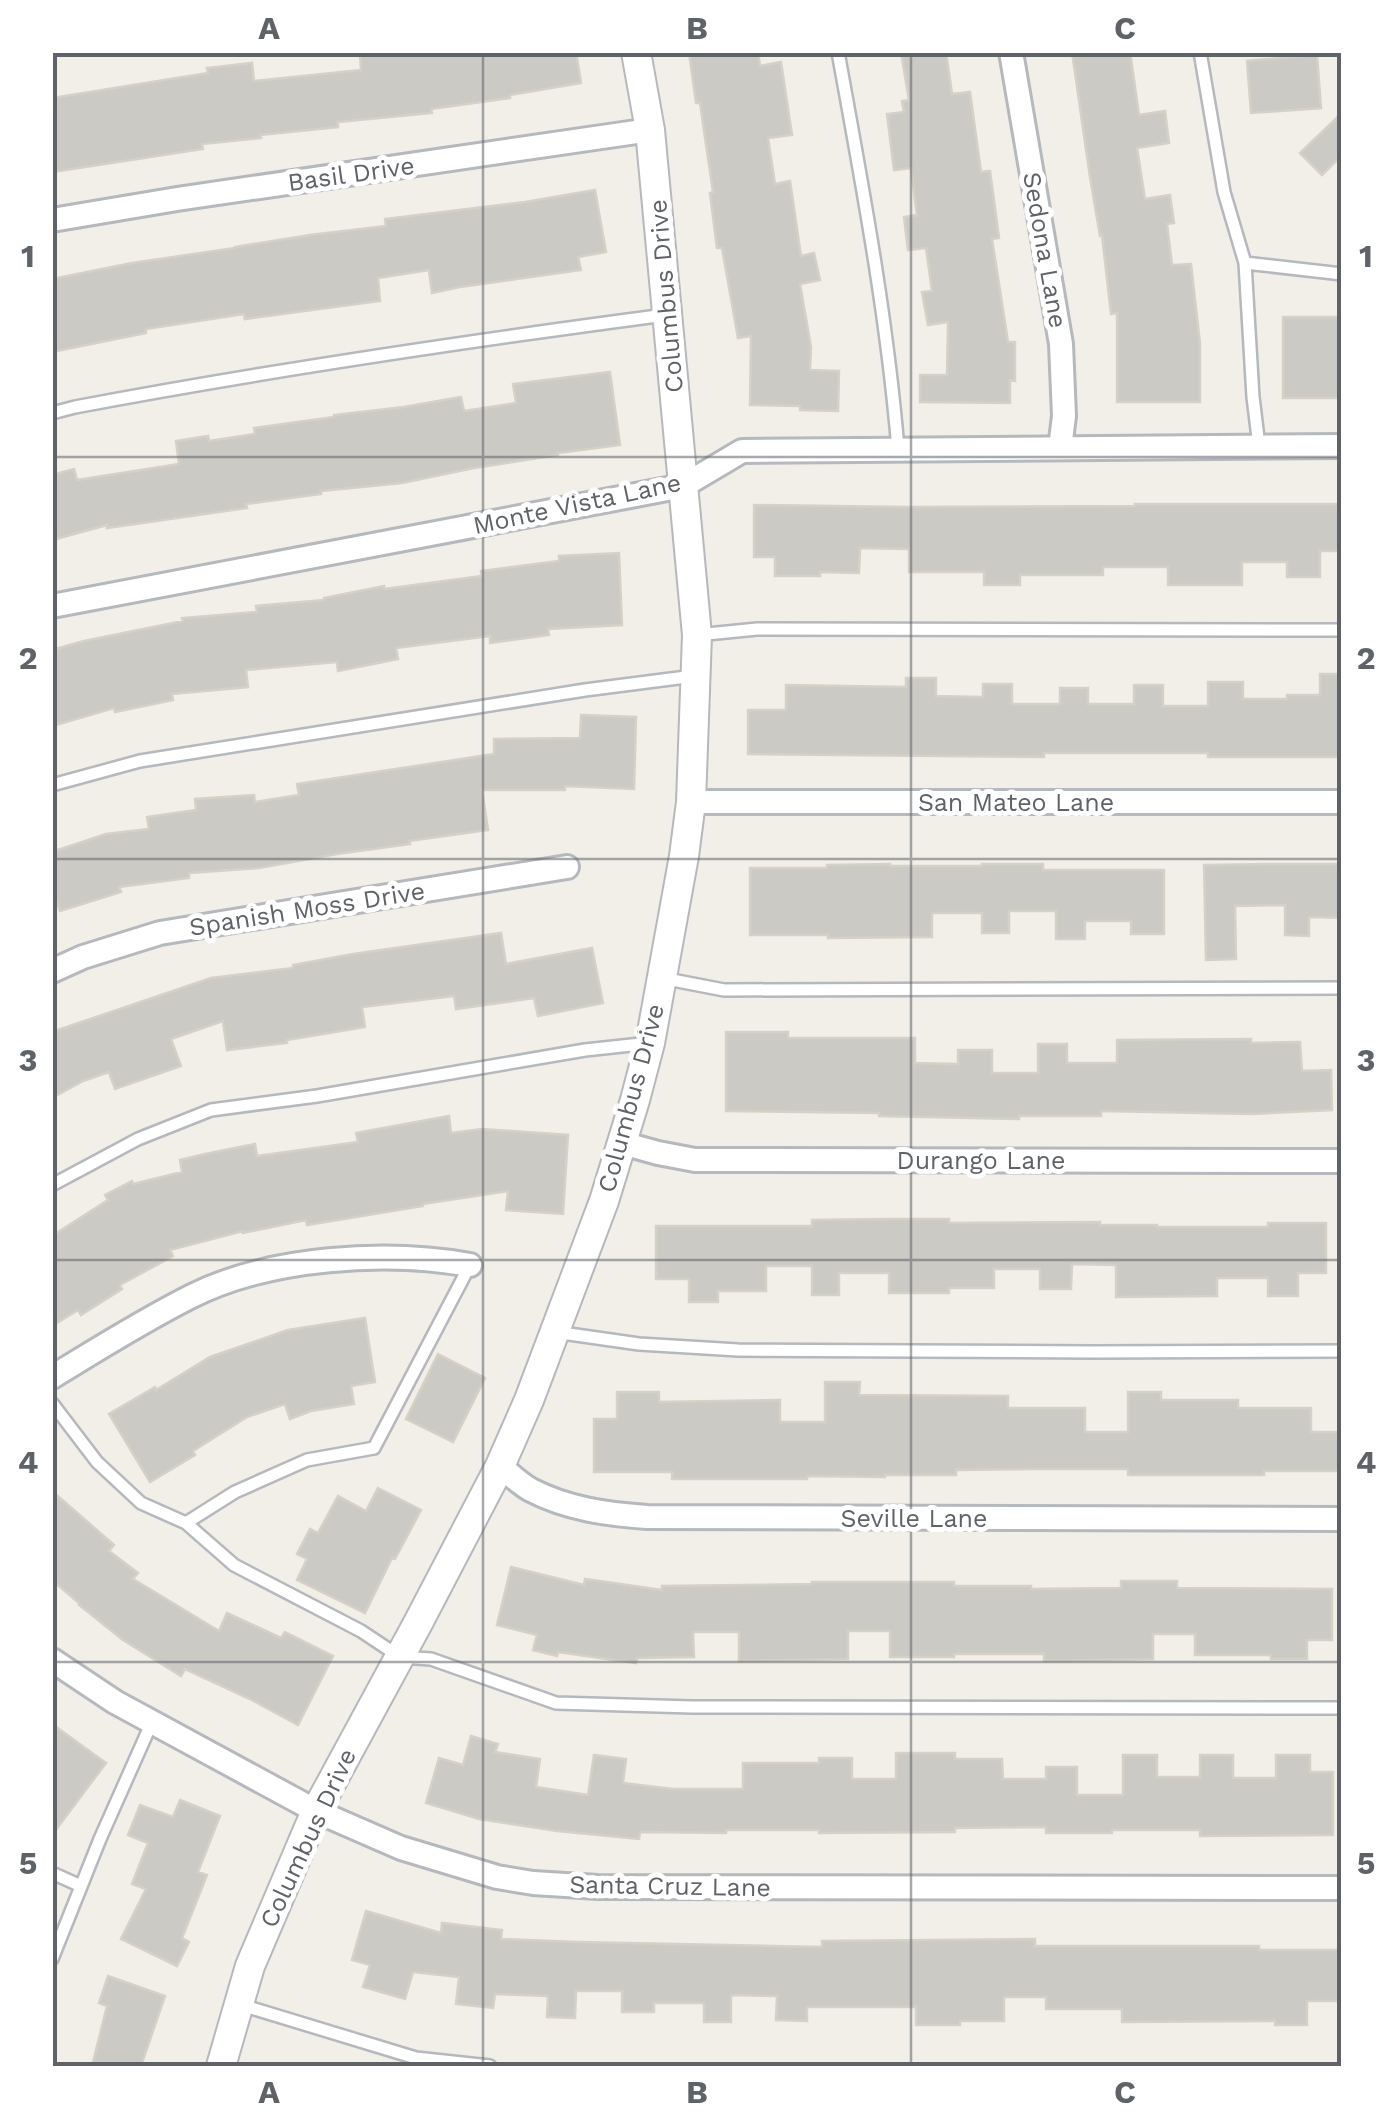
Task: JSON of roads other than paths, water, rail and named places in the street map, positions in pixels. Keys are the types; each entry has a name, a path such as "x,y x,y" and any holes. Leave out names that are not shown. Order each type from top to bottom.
{"street":[{"name":"Columbus Drive","path":"221,2066 266,1925 316,1811 500,1466 604,1201 650,1043 691,802 698,635 650,130 636,52"},
{"name":"Sedona Lane","path":"1012,52 1062,344 1064,416 1060,448"},
{"name":"Basil Drive","path":"52,220 650,130"},
{"name":"Monte Vista Lane","path":"52,606 684,486 742,451 1342,446"},
{"name":"San Mateo Lane","path":"691,802 1342,802"},
{"name":"Spanish Moss Drive","path":"52,971 160,933 567,867"},
{"name":"Durango Lane","path":"622,1143 695,1160 1342,1161"},
{"path":"52,1376 194,1295 264,1271 370,1258 430,1258 470,1265"},
{"name":"Seville Lane","path":"500,1466 529,1489 564,1504 603,1514 647,1517 1342,1518"},
{"name":"Santa Cruz Lane","path":"52,1660 115,1702 316,1811 401,1848 497,1877 562,1886 632,1888 1342,1888"}],"lane":[{"path":"838,52 867,214 898,450"},
{"path":"1200,52 1224,192 1245,263 1259,446"},
{"path":"1245,263 1342,274"},
{"path":"52,414 231,378 667,314"},
{"path":"698,635 757,628 1342,630"},
{"path":"52,785 140,761 696,676"},
{"path":"662,978 724,990 1342,988"},
{"path":"52,1185 138,1138 211,1110 650,1043"},
{"path":"186,1523 235,1492 308,1460 374,1448 470,1265"},
{"path":"555,1332 639,1344 738,1350 1342,1351"},
{"path":"52,1402 97,1462 142,1504 186,1523 234,1564 361,1630 400,1657 431,1658 556,1703 692,1707 1342,1708"},
{"path":"52,1959 152,1722"},
{"path":"52,1873 81,1886"},
{"path":"238,2004 416,2058 490,2066"}]}
